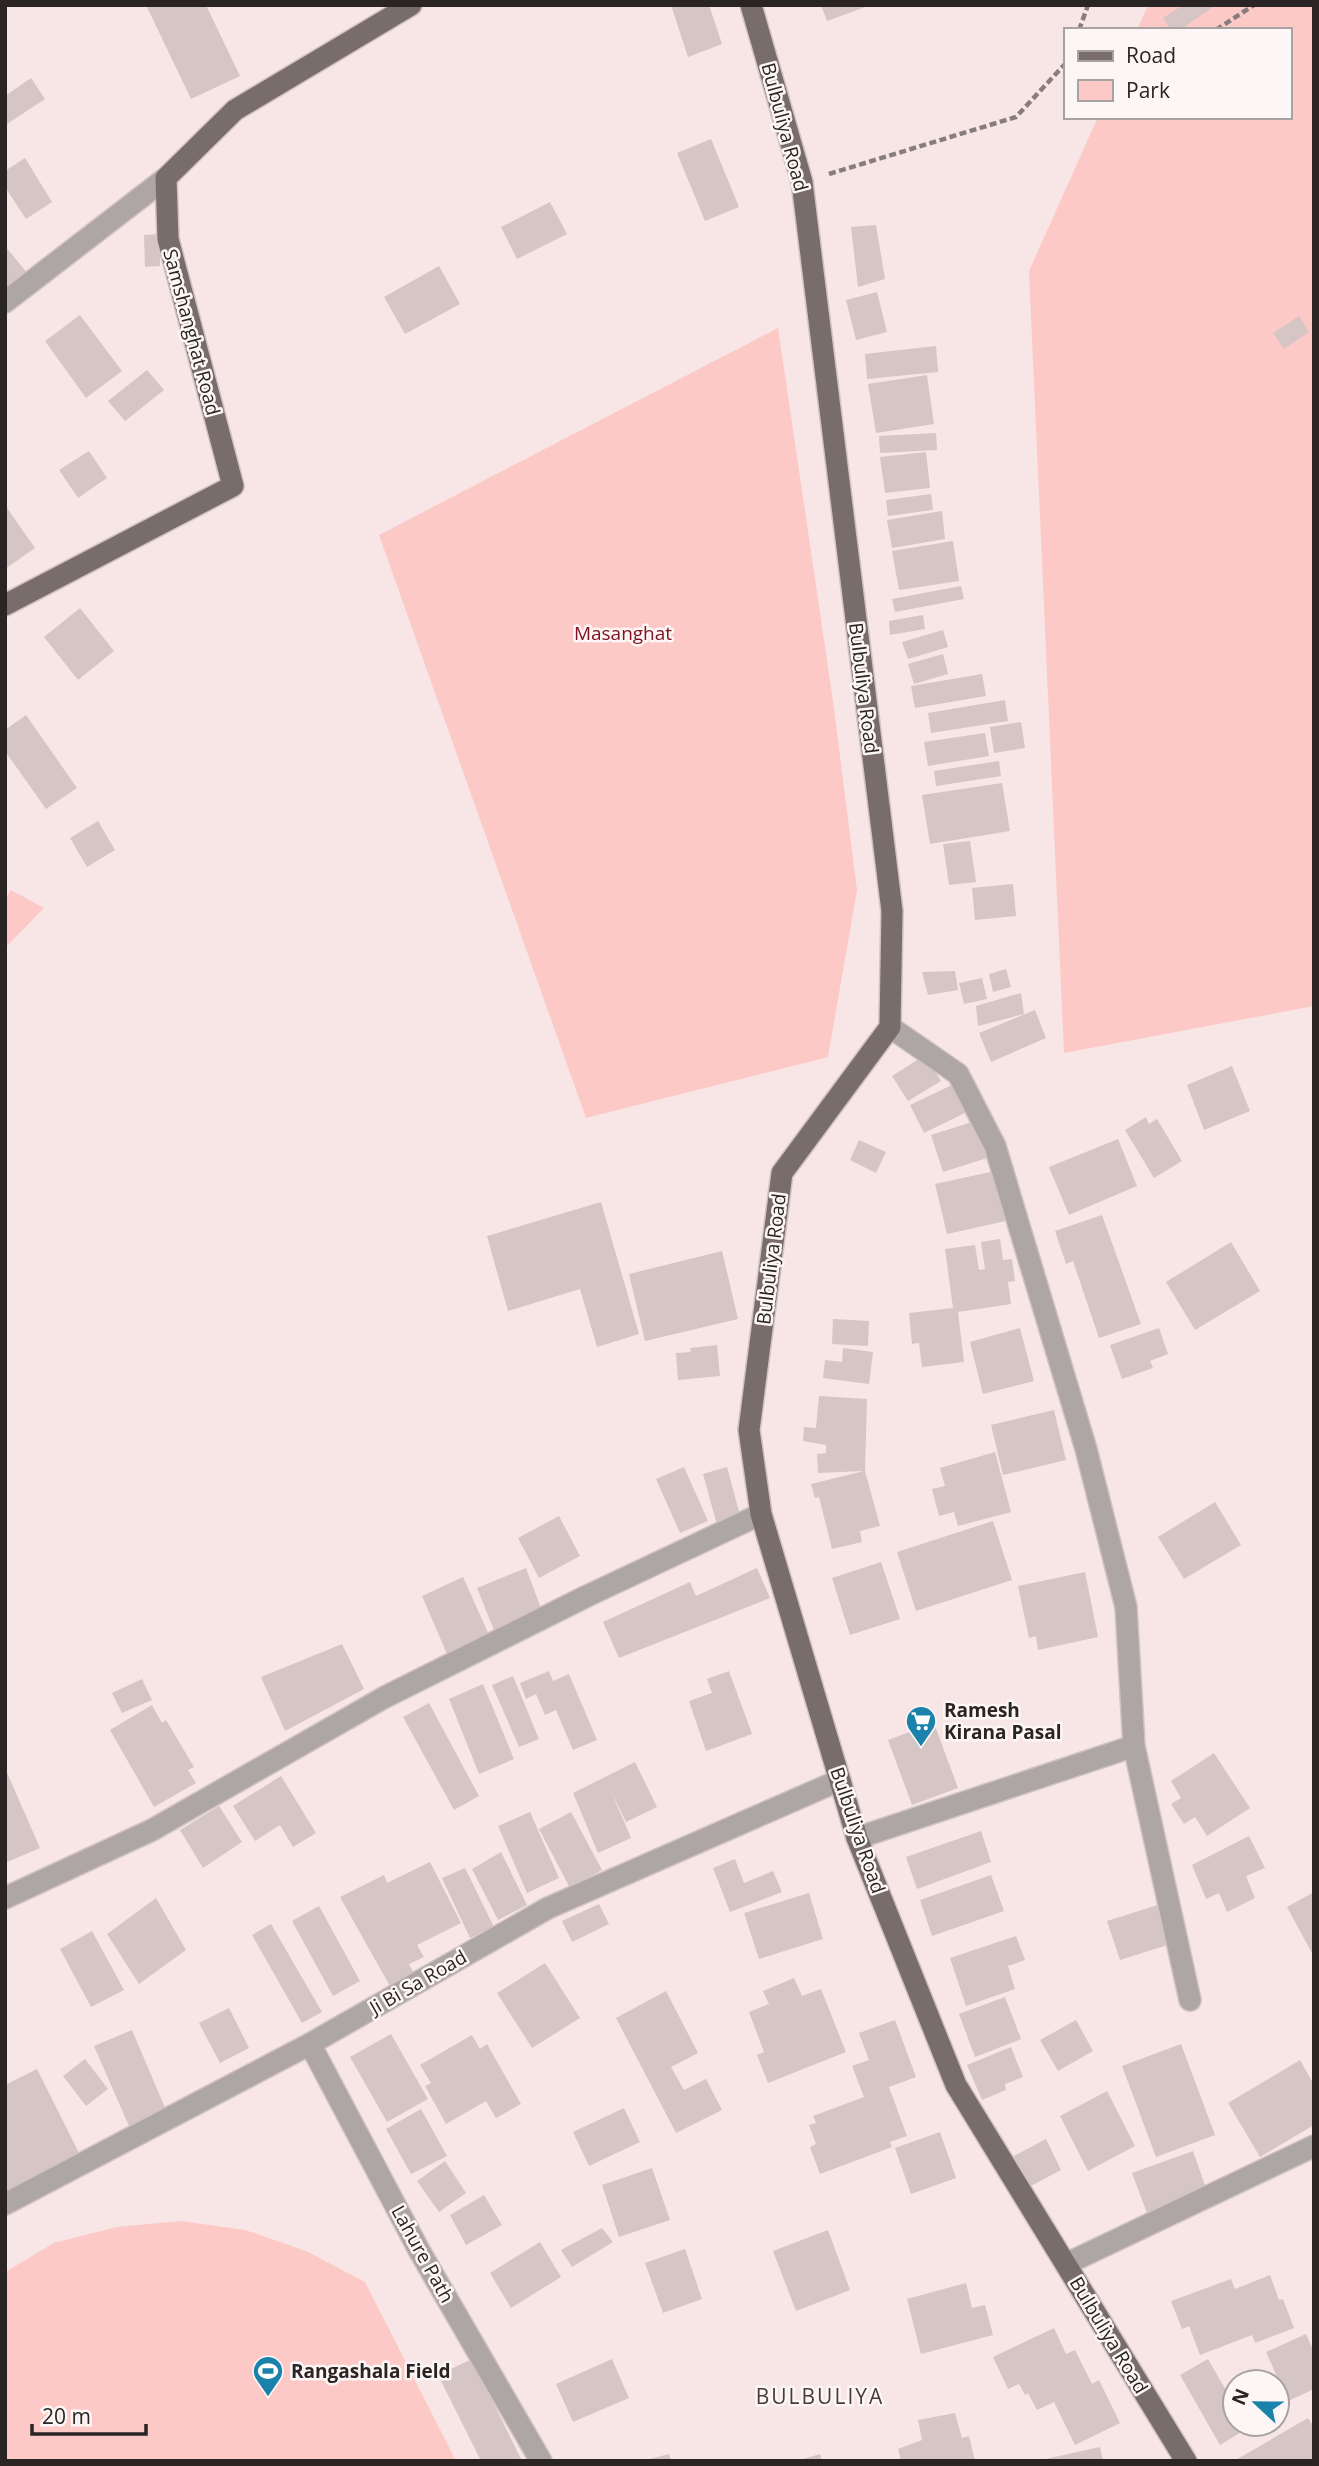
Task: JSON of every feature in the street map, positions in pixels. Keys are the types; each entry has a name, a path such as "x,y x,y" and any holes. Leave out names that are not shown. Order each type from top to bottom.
{"main road":[{"path":"166,178 235,110 411,5"},
{"name":"Bulbuliya Road","path":"751,5 802,182 892,911 890,1027 782,1173 749,1430 761,1514 857,1838 956,2085 1186,2461"},
{"name":"Samshanghat Road","path":"5,605 233,486 168,239 166,178"}],"street":[{"path":"5,302 166,178"},
{"path":"890,1027 958,1074 995,1146 1086,1449 1126,1608 1134,1746 1190,2000"},
{"path":"5,1898 152,1830 385,1697 587,1596 761,1514"},
{"path":"857,1838 1134,1746"},
{"name":"Ji Bi Sa Road","path":"5,2204 310,2044 548,1908 840,1780"},
{"name":"Lahure Path","path":"310,2044 420,2252 541,2461"},
{"path":"1066,2264 1314,2146"}],"path":[{"path":"1080,28 1088,5"},
{"path":"1219,28 1254,5"},
{"path":"802,182 1016,117 1064,65"}],"green space":[{"path":"1148,5 1314,5 1314,1006 1064,1053 1029,271 1097,119 1291,119 1291,28 1138,28"},
{"name":"Masanghat","path":"778,328 833,701 857,890 828,1057 586,1118 379,535"},
{"path":"11,890 44,908 5,948 5,899"},
{"path":"181,2221 245,2230 306,2251 365,2282 456,2461 5,2461 5,2272 54,2243 117,2227"}],"building":[{"path":"146,5 206,5 240,76 191,99"},
{"path":"671,5 709,5 722,44 688,57"},
{"path":"821,5 868,5 868,6 827,21"},
{"path":"1183,5 1216,5 1183,28 1170,28 1163,18"},
{"path":"31,78 45,99 7,124 5,96"},
{"path":"711,139 739,207 705,221 677,153"},
{"path":"25,158 52,202 26,219 5,187 5,171"},
{"path":"550,202 567,234 517,259 501,227"},
{"path":"876,225 885,279 858,287 851,227"},
{"path":"160,234 160,266 145,267 144,235"},
{"path":"5,246 29,275 5,295"},
{"path":"439,266 460,304 405,334 384,297"},
{"path":"877,292 887,332 856,340 846,300"},
{"path":"80,315 122,371 86,398 45,341"},
{"path":"1299,316 1309,332 1284,349 1273,333"},
{"path":"936,346 938,372 867,379 865,354"},
{"path":"147,370 164,390 125,421 108,401"},
{"path":"927,375 934,424 876,433 868,384"},
{"path":"936,433 937,450 880,453 879,436"},
{"path":"89,451 107,478 78,498 59,470"},
{"path":"926,452 930,488 885,493 880,457"},
{"path":"931,494 933,510 888,516 886,500"},
{"path":"5,505 35,548 5,569"},
{"path":"942,511 945,539 892,548 887,520"},
{"path":"953,541 959,581 899,590 892,551"},
{"path":"961,586 964,599 895,612 892,599"},
{"path":"80,608 114,651 78,680 44,637"},
{"path":"923,615 925,629 890,635 889,621"},
{"path":"943,630 948,647 908,659 902,642"},
{"path":"943,654 948,674 914,684 908,664"},
{"path":"982,674 986,696 915,708 911,686"},
{"path":"1005,700 1008,721 931,733 928,713"},
{"path":"26,715 77,788 46,809 5,751 5,730"},
{"path":"1021,722 1025,748 994,753 990,727"},
{"path":"985,733 989,756 928,766 924,742"},
{"path":"999,761 1001,776 936,786 934,771"},
{"path":"1002,783 1010,831 930,844 922,795"},
{"path":"98,821 115,850 87,867 70,838"},
{"path":"970,841 976,882 949,885 943,844"},
{"path":"1013,884 1016,916 975,920 972,888"},
{"path":"1006,969 1011,987 993,992 989,974"},
{"path":"955,971 958,990 928,995 922,972"},
{"path":"982,978 987,999 964,1004 959,983"},
{"path":"1021,993 1024,1014 978,1026 976,1006"},
{"path":"1035,1010 1046,1038 991,1062 979,1033"},
{"path":"925,1055 941,1081 908,1101 892,1076"},
{"path":"1232,1066 1250,1111 1204,1130 1187,1085"},
{"path":"954,1084 967,1112 924,1133 910,1105"},
{"path":"1146,1117 1149,1124 1157,1119 1182,1161 1154,1178 1125,1130"},
{"path":"975,1121 987,1158 943,1172 931,1135"},
{"path":"1118,1139 1137,1186 1069,1215 1049,1167"},
{"path":"859,1140 886,1152 876,1173 850,1160"},
{"path":"995,1171 1006,1221 947,1234 935,1184"},
{"path":"601,1202 639,1334 597,1347 580,1289 508,1311 487,1236"},
{"path":"1102,1215 1141,1324 1099,1338 1073,1261 1066,1264 1055,1231"},
{"path":"1000,1239 1003,1260 1012,1259 1015,1281 1008,1282 1011,1304 958,1312 964,1362 922,1367 919,1343 912,1344 909,1313 953,1308 945,1249 975,1245 979,1270 985,1269 981,1242"},
{"path":"1231,1242 1260,1291 1195,1330 1166,1282"},
{"path":"722,1251 738,1319 645,1341 629,1274"},
{"path":"833,1319 869,1321 868,1346 832,1344"},
{"path":"1020,1328 1034,1381 983,1394 970,1342"},
{"path":"1159,1328 1168,1354 1150,1361 1153,1368 1122,1379 1110,1345"},
{"path":"717,1345 720,1376 678,1380 676,1353 691,1352 690,1348"},
{"path":"843,1348 873,1352 869,1384 823,1378 825,1360 842,1362"},
{"path":"819,1396 867,1399 865,1471 880,1526 860,1531 862,1542 832,1549 819,1497 815,1498 811,1484 864,1471 818,1473 817,1454 826,1453 826,1445 803,1441 804,1427 816,1428"},
{"path":"1054,1410 1066,1460 1003,1475 991,1425"},
{"path":"995,1452 1011,1512 958,1526 954,1512 939,1516 932,1489 945,1486 940,1468"},
{"path":"684,1467 708,1521 680,1533 656,1479"},
{"path":"727,1467 741,1519 717,1525 703,1474"},
{"path":"1215,1502 1241,1545 1184,1579 1158,1537"},
{"path":"559,1516 580,1556 539,1578 518,1538"},
{"path":"993,1521 1012,1580 916,1611 897,1552"},
{"path":"881,1562 900,1619 850,1635 832,1578"},
{"path":"526,1568 542,1611 494,1630 477,1588"},
{"path":"757,1568 770,1598 619,1658 603,1622 690,1582 696,1596"},
{"path":"1085,1572 1098,1637 1038,1650 1036,1636 1029,1638 1018,1586"},
{"path":"463,1577 489,1635 447,1654 422,1596"},
{"path":"342,1644 364,1689 285,1731 261,1677"},
{"path":"549,1671 553,1681 569,1674 597,1740 573,1750 556,1710 545,1715 536,1694 526,1699 520,1683"},
{"path":"729,1671 752,1734 706,1751 689,1701 712,1693 707,1679"},
{"path":"513,1676 539,1739 519,1747 492,1685"},
{"path":"142,1679 152,1700 122,1713 112,1693"},
{"path":"483,1684 514,1759 479,1774 449,1699"},
{"path":"429,1703 479,1796 454,1810 403,1717"},
{"path":"152,1705 162,1723 166,1720 194,1767 188,1770 196,1783 154,1807 110,1730"},
{"path":"934,1723 958,1788 912,1805 888,1740"},
{"path":"1214,1753 1250,1808 1207,1836 1195,1817 1184,1824 1171,1804 1181,1798 1171,1781"},
{"path":"635,1762 657,1807 626,1822 611,1791 631,1838 598,1853 573,1793"},
{"path":"5,1768 40,1848 5,1863"},
{"path":"281,1776 316,1833 293,1847 280,1825 255,1841 233,1806"},
{"path":"219,1806 242,1842 203,1868 180,1830"},
{"path":"530,1812 559,1878 527,1893 498,1826"},
{"path":"571,1812 602,1870 570,1888 539,1829"},
{"path":"981,1831 991,1862 917,1889 906,1857"},
{"path":"1249,1836 1265,1868 1246,1876 1255,1898 1227,1912 1219,1893 1206,1899 1192,1865"},
{"path":"501,1852 527,1905 498,1920 472,1869"},
{"path":"735,1859 744,1883 773,1871 782,1892 730,1912 713,1868"},
{"path":"430,1862 461,1923 417,1945 424,1957 409,1964 416,1977 391,1988 340,1897 384,1875 387,1883"},
{"path":"465,1868 494,1927 470,1938 442,1878"},
{"path":"991,1875 1004,1911 932,1936 920,1900"},
{"path":"1314,1892 1314,1957 1287,1907"},
{"path":"809,1893 823,1939 759,1959 744,1913"},
{"path":"156,1898 186,1950 139,1984 107,1934"},
{"path":"599,1904 609,1924 572,1942 562,1921"},
{"path":"1161,1904 1174,1943 1120,1960 1107,1921"},
{"path":"319,1906 360,1981 333,1996 292,1921"},
{"path":"271,1924 322,2012 302,2023 252,1935"},
{"path":"92,1931 124,1990 91,2007 60,1949"},
{"path":"1016,1936 1025,1960 1008,1966 1015,1989 966,2006 950,1958"},
{"path":"545,1963 580,2018 532,2048 497,1993"},
{"path":"794,1978 802,1996 821,1989 846,2052 768,2083 757,2055 764,2052 749,2012 769,2004 763,1991"},
{"path":"666,1991 698,2053 671,2067 684,2090 706,2079 722,2110 676,2133 616,2018"},
{"path":"1005,1997 1021,2039 975,2057 959,2014"},
{"path":"229,2008 249,2048 220,2063 199,2023"},
{"path":"895,2020 916,2077 889,2087 907,2136 890,2142 892,2147 820,2174 810,2147 816,2144 809,2125 816,2123 813,2116 864,2097 852,2066 869,2060 859,2033"},
{"path":"1076,2020 1093,2051 1058,2071 1040,2040"},
{"path":"132,2030 166,2110 129,2126 94,2046"},
{"path":"391,2034 428,2099 387,2122 350,2057"},
{"path":"472,2035 480,2049 487,2044 521,2104 496,2118 486,2101 446,2124 425,2086 431,2083 420,2065"},
{"path":"1181,2044 1215,2135 1156,2157 1122,2066"},
{"path":"1011,2047 1023,2077 1005,2084 1006,2090 982,2100 967,2065"},
{"path":"85,2059 108,2089 86,2106 63,2076"},
{"path":"1300,2060 1314,2085 1314,2125 1260,2157 1228,2103"},
{"path":"37,2069 80,2155 5,2193 5,2085"},
{"path":"1107,2091 1135,2146 1088,2171 1060,2116"},
{"path":"624,2108 640,2142 589,2166 573,2132"},
{"path":"421,2109 447,2156 411,2174 386,2129"},
{"path":"940,2132 956,2178 911,2194 895,2148"},
{"path":"1046,2139 1061,2170 1027,2188 1012,2157"},
{"path":"1193,2151 1207,2191 1147,2213 1132,2173"},
{"path":"445,2161 466,2193 439,2212 417,2181"},
{"path":"652,2168 670,2220 619,2237 602,2185"},
{"path":"484,2195 502,2225 466,2245 450,2215"},
{"path":"602,2228 613,2242 572,2267 561,2250"},
{"path":"828,2230 850,2290 796,2311 773,2251"},
{"path":"540,2242 561,2277 511,2308 490,2273"},
{"path":"685,2249 702,2299 663,2313 645,2263"},
{"path":"1270,2275 1279,2300 1283,2299 1294,2328 1255,2343 1252,2335 1200,2355 1189,2326 1182,2329 1171,2301 1231,2279 1235,2289"},
{"path":"966,2283 972,2308 985,2305 993,2335 921,2354 907,2299"},
{"path":"1054,2328 1066,2354 1075,2350 1092,2384 1099,2380 1120,2423 1075,2445 1054,2402 1037,2410 1028,2393 1025,2395 1019,2384 1008,2389 993,2357"},
{"path":"1306,2334 1314,2352 1314,2389 1291,2400 1291,2368 1273,2368 1266,2352"},
{"path":"472,2359 522,2461 481,2461 438,2375"},
{"path":"612,2359 629,2398 573,2422 556,2384"},
{"path":"1208,2359 1221,2382 1221,2438 1232,2438 1220,2445 1180,2375"},
{"path":"955,2413 962,2438 969,2436 975,2461 901,2461 898,2449 922,2440 918,2420"},
{"path":"1308,2418 1314,2427 1314,2461 1234,2461 1274,2438 1291,2438 1291,2428"},
{"path":"1100,2447 1103,2461 1041,2461 1041,2460"},
{"path":"669,2454 671,2461 646,2460"},
{"path":"820,2454 822,2461 800,2460"}],"place":[{"name":"Ramesh Kirana Pasal","path":"921,1748"},
{"name":"Rangashala Field","path":"268,2398"}],"district":[{"name":"BULBULIYA","path":"820,2397"}]}
